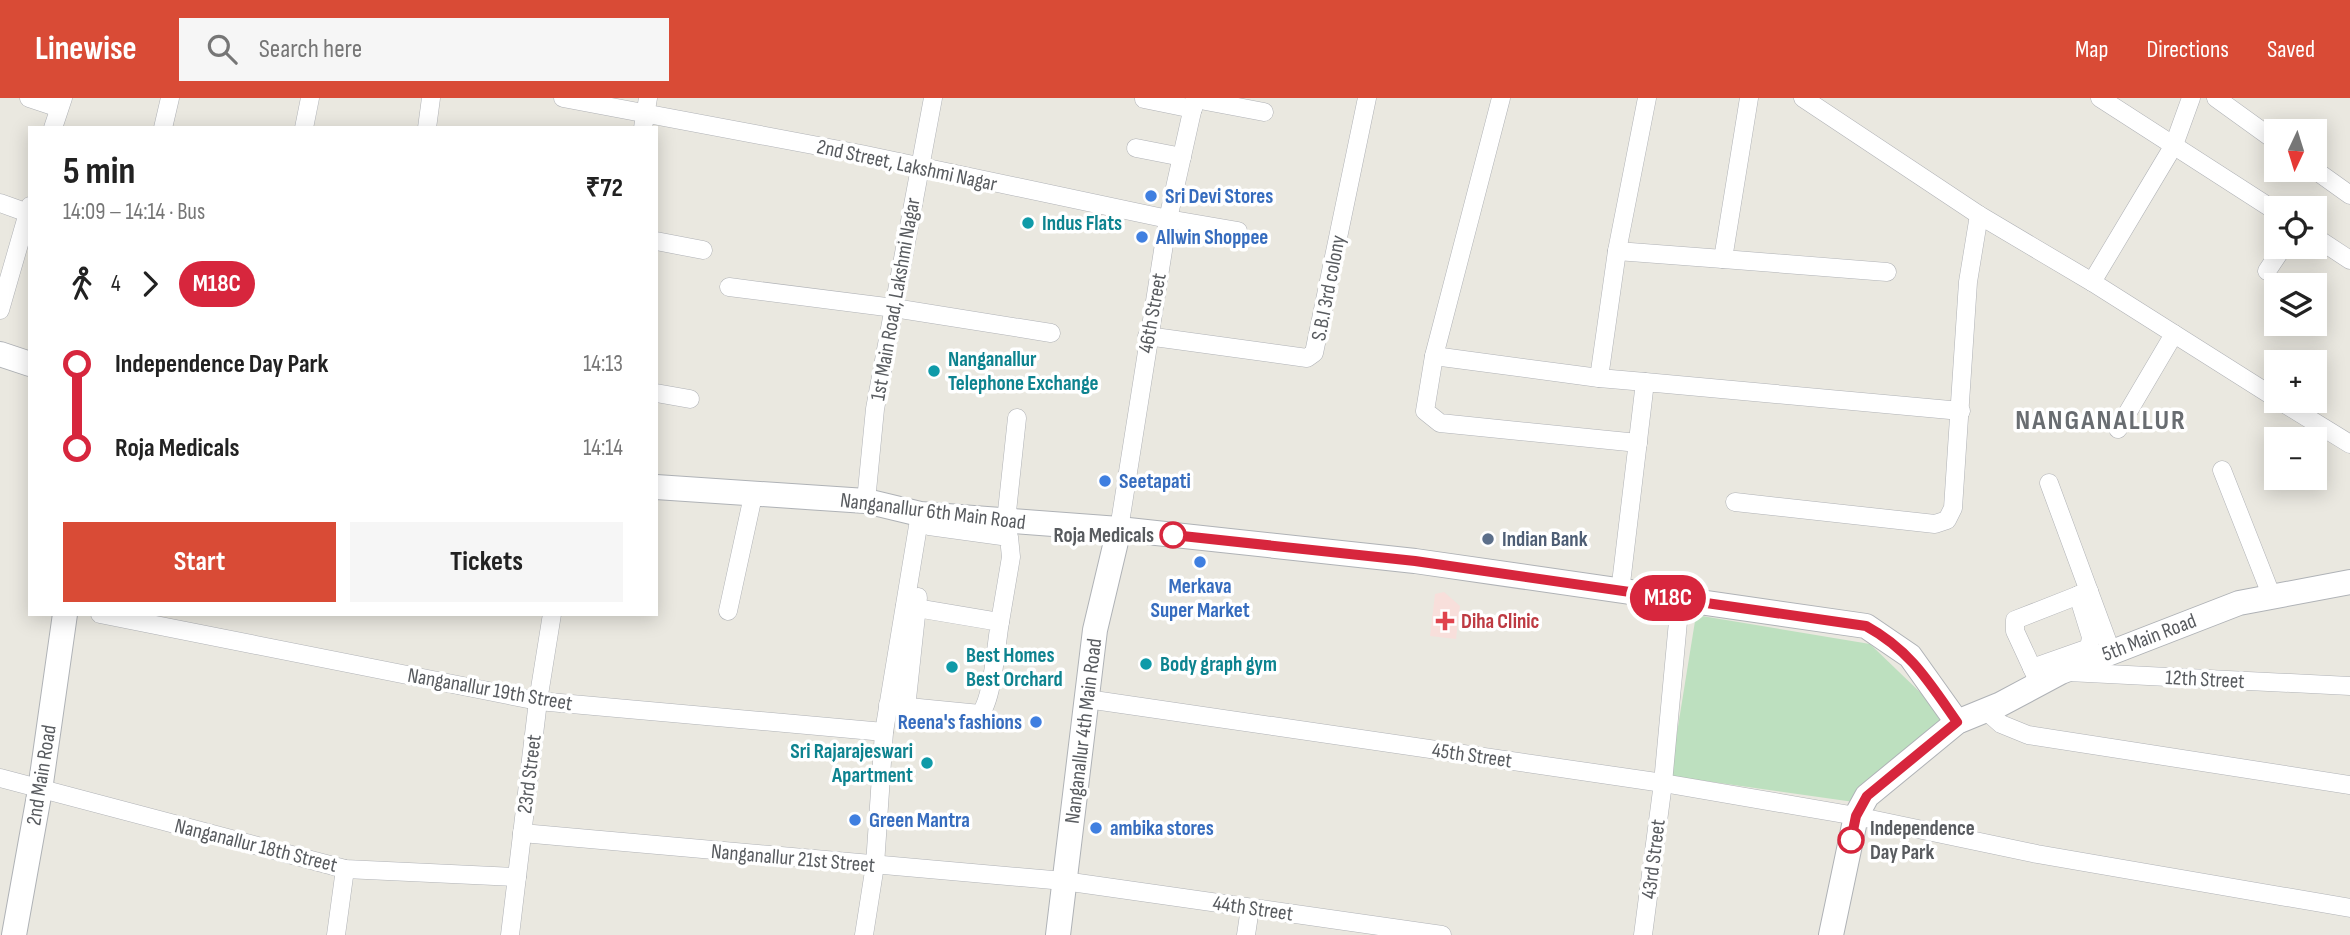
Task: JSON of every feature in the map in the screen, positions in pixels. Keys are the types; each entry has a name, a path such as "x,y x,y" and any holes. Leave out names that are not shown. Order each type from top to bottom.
{"street":[{"path":"29,98 61,103 54,126"},
{"path":"163,126 170,98"},
{"path":"304,126 310,98"},
{"path":"427,126 431,98"},
{"name":"2nd Street, Lakshmi Nagar","path":"564,98 919,166 1168,219 1238,230"},
{"name":"1st Main Road, Lakshmi Nagar","path":"866,501 876,408 933,98"},
{"name":"S.B.I 3rd colony","path":"1147,336 1307,358 1314,353 1367,98"},
{"path":"1501,98 1434,356 1426,411 1440,423 1638,443"},
{"path":"1599,377 1617,251 1647,98"},
{"path":"1723,259 1749,98"},
{"path":"1804,98 1979,215 2092,282 2264,391"},
{"path":"2100,98 2264,204"},
{"path":"2092,282 2174,145 2191,98"},
{"path":"2216,98 2264,133"},
{"path":"1144,99 1194,102 1264,112"},
{"name":"46th Street","path":"1119,529 1147,336 1168,219 1194,102"},
{"path":"1136,148 1182,157"},
{"path":"2328,179 2350,195"},
{"path":"0,203 28,210"},
{"path":"0,310 28,213"},
{"path":"1735,502 1943,523 1953,508 1968,282 1979,215"},
{"path":"658,241 703,250"},
{"path":"2327,245 2350,260"},
{"path":"1617,251 1887,272"},
{"path":"2267,271 2275,259"},
{"path":"729,287 894,308 1051,333"},
{"path":"2118,429 2174,334"},
{"path":"0,354 28,363"},
{"path":"1434,356 1645,382 1961,411"},
{"path":"1620,592 1645,382"},
{"path":"658,393 690,399"},
{"path":"2299,413 2350,444"},
{"path":"1006,520 1017,418"},
{"path":"2222,470 2272,597"},
{"path":"2049,483 2083,593 2091,637 2089,648 2044,675 2015,631 2015,620 2083,593"},
{"name":"Nanganallur 6th Main Road","path":"658,487 753,496 866,501 927,518 1006,520 1119,529 1415,561 1866,626 1888,638 1910,656 1957,722"},
{"path":"728,611 753,496"},
{"path":"864,935 875,865 888,705 911,606 927,518 1009,537 1011,558 985,706 980,714 888,705"},
{"name":"Nanganallur 4th Main Road","path":"1058,935 1095,630 1119,529"},
{"name":"5th Main Road","path":"1856,816 1867,796 1957,722 2044,675 2239,603 2350,582"},
{"path":"2083,593 2111,651"},
{"name":"43rd Street","path":"1643,935 1663,783 1680,600"},
{"path":"911,606 1000,622"},
{"path":"906,708 911,606"},
{"name":"2nd Main Road","path":"14,935 40,790 65,616"},
{"name":"Nanganallur 19th Street","path":"110,616 538,701 884,732"},
{"name":"23rd Street","path":"510,935 538,701 552,616"},
{"name":"12th Street","path":"2044,675 2350,686"},
{"name":"45th Street","path":"1087,699 1663,783 1856,816 2037,855 2350,908"},
{"path":"1984,709 2001,724 2028,735 2350,785"},
{"name":"Nanganallur 18th Street","path":"0,778 345,869 517,877"},
{"path":"1832,935 1856,816"},
{"name":"Nanganallur 21st Street","path":"522,833 1064,881"},
{"path":"336,935 345,869"},
{"name":"44th Street","path":"1064,881 1442,935"},
{"path":"1246,935 1250,908"}],"shaded area":[{"name":"Diha Clinic","path":"1444,592 1460,606 1456,639 1430,636 1435,594"}],"green space":[{"name":"Independence Day Park","path":"1696,615 1870,644 1952,723 1854,802 1670,776"}],"bus line":[{"name":"M18C","path":"1173,535 1415,561 1620,592 1757,608 1866,626 1888,638 1910,656 1957,722 1867,796 1856,816 1851,840"}],"place":[{"name":"Sri Devi Stores","path":"1151,196"},
{"name":"Indus Flats","path":"1028,223"},
{"name":"Allwin Shoppee","path":"1142,237"},
{"name":"Nanganallur Telephone Exchange","path":"934,371"},
{"name":"Seetapati","path":"1105,481"},
{"name":"Roja Medicals","path":"1173,535"},
{"name":"Indian Bank","path":"1488,539"},
{"name":"Merkava Super Market","path":"1200,562"},
{"name":"Diha Clinic","path":"1445,621"},
{"name":"Body graph gym","path":"1146,664"},
{"name":"Best Homes Best Orchard","path":"952,667"},
{"name":"Reena's fashions","path":"1036,722"},
{"name":"Sri Rajarajeswari Apartment","path":"927,763"},
{"name":"Green Mantra","path":"855,820"},
{"name":"ambika stores","path":"1096,828"},
{"name":"Independence Day Park","path":"1851,840"}],"district":[{"name":"NANGANALLUR","path":"2101,419"}]}
